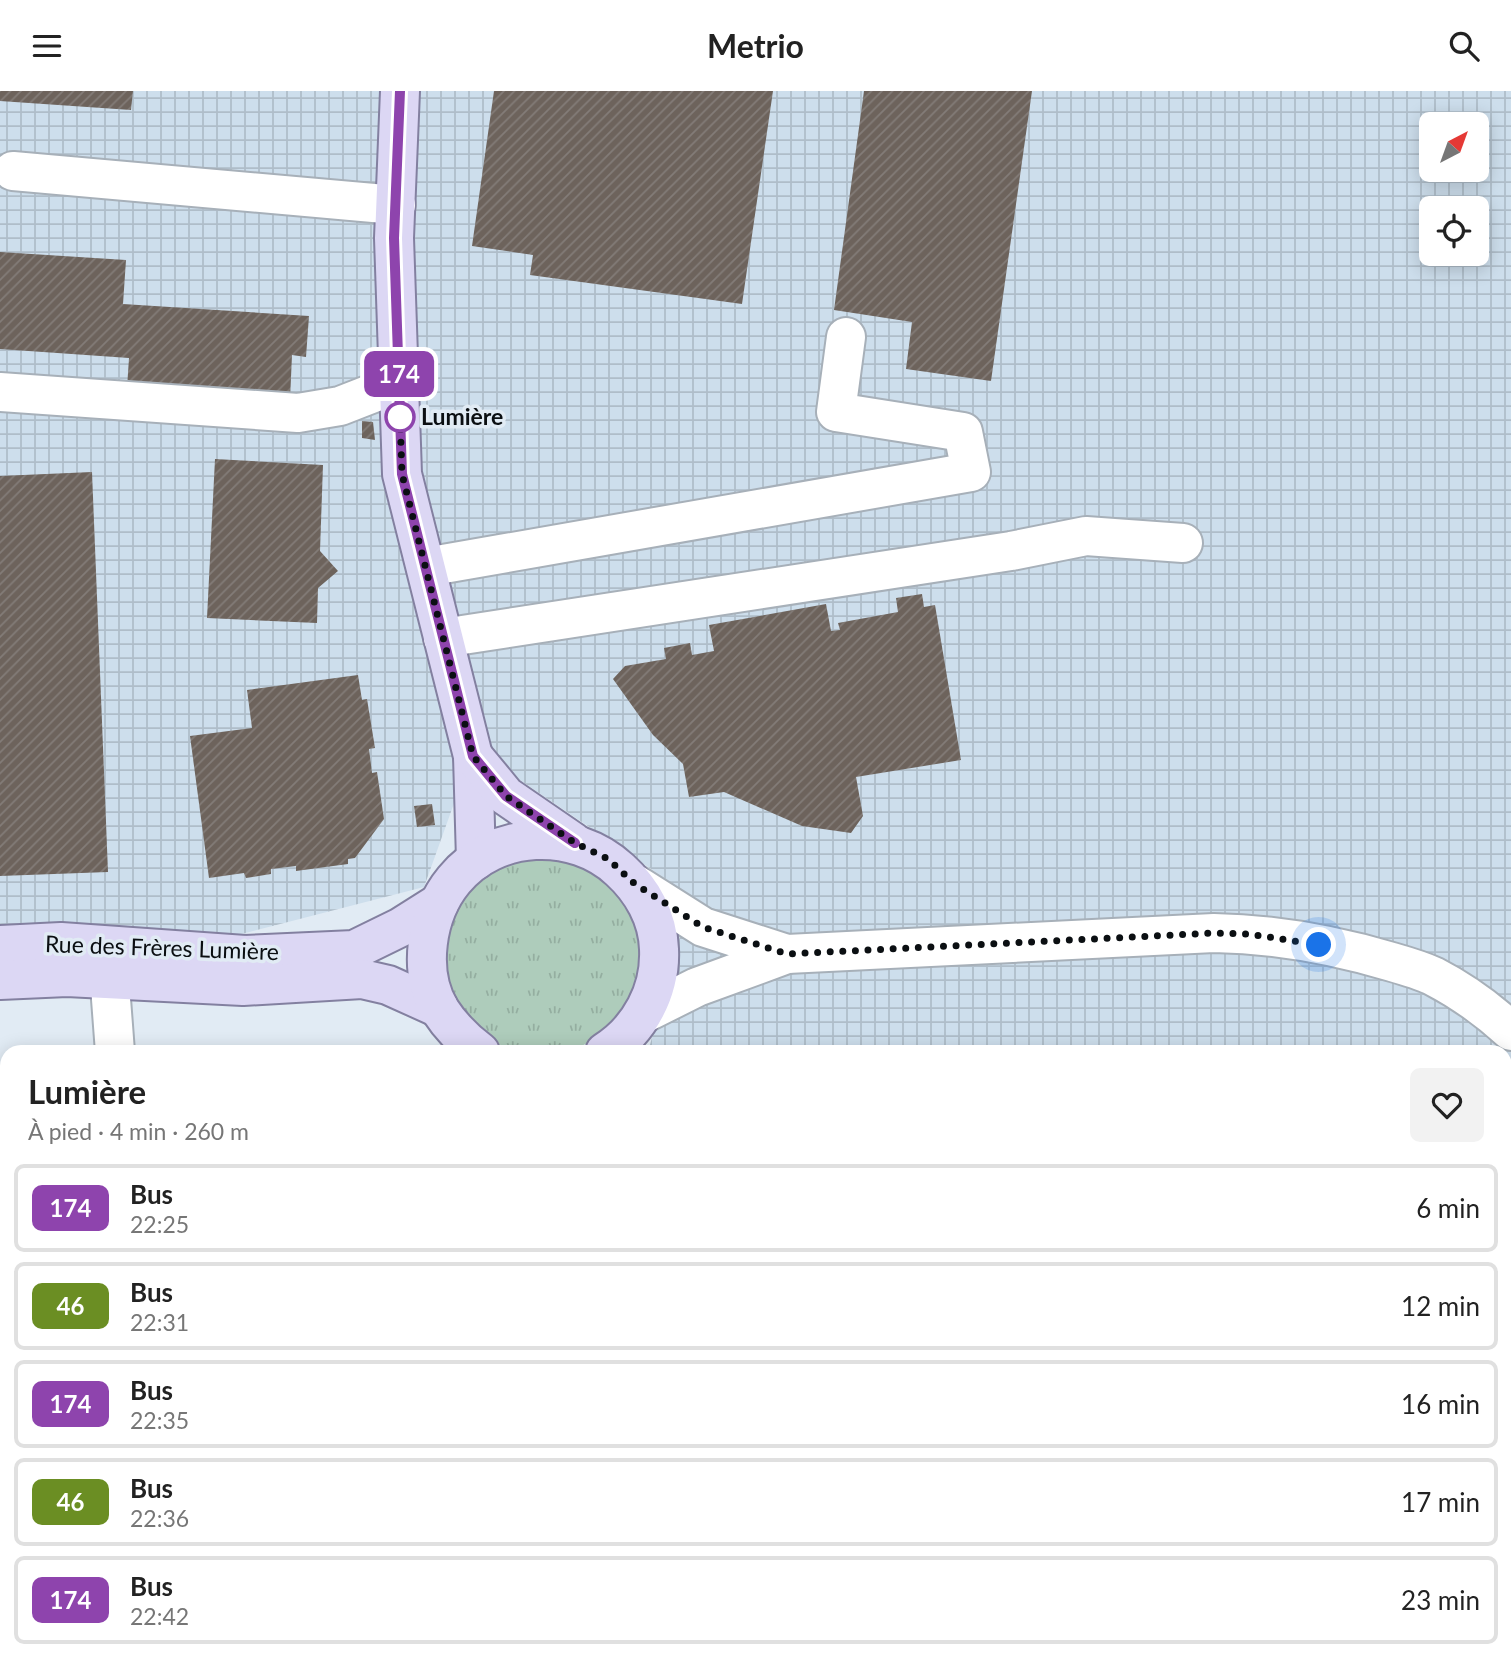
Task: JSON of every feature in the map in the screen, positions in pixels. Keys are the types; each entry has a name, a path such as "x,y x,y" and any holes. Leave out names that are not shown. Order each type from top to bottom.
{"main road":[{"path":"400,91 394,238 402,474 473,756 476,860"},
{"path":"473,756 506,796 575,843 608,859 635,884 652,913 659,948 656,982 643,1014 616,1045"},
{"path":"471,1045 460,1036 439,1008 428,974 428,937 439,903 454,879 476,860 506,845 541,839 575,843"},
{"name":"Rue des Frères Lumière","path":"0,980 66,977 108,963 354,950 401,927 439,903"},
{"name":"Rue des Frères Lumière","path":"0,945 61,942 108,963 243,986 362,979 388,985 439,1008"}],"street":[{"path":"13,171 396,205"},
{"path":"425,567 971,472 963,432 836,412 846,337"},
{"path":"0,392 298,414 340,407 399,383"},
{"path":"443,638 1012,551 1086,536 1182,543"},
{"path":"635,884 703,927 787,954"},
{"path":"643,1014 697,988 787,954 1214,933 1249,934 1365,954 1430,975 1484,1007 1511,1031"},
{"path":"0,964 68,961 108,963 114,1045"}],"shaded area":[{"path":"0,91 1511,91 1511,1045 650,1045 691,896 511,774 457,795 424,887 230,937 0,937"}],"green space":[{"path":"522,856 562,856 580,861 598,871 613,883 625,898 635,916 642,954 635,992 613,1025 584,1045 500,1045 471,1025 459,1010 449,992 444,974 444,934 449,916 459,898 471,883 486,871 504,861"}],"building":[{"path":"0,91 133,91 131,110 0,101"},
{"path":"494,91 773,91 742,304 530,275 533,255 472,246"},
{"path":"864,91 1032,91 991,381 906,369 912,322 834,310"},
{"path":"0,252 126,260 123,304 309,316 306,357 292,355 290,400 127,388 129,358 0,349"},
{"path":"362,421 373,422 375,440 362,438"},
{"path":"215,459 323,465 320,551 338,571 318,588 317,623 207,618"},
{"path":"92,472 108,872 0,876 0,476"},
{"path":"922,594 924,607 935,605 961,760 856,777 863,816 851,833 802,826 724,792 689,797 683,764 653,735 613,679 625,666 666,659 664,648 690,643 692,655 714,651 709,625 826,604 831,631 840,630 838,623 898,612 896,598"},
{"path":"358,675 362,700 367,699 375,748 369,749 372,773 377,772 384,819 355,858 348,859 348,864 296,871 296,866 271,869 271,874 246,878 244,873 209,878 190,736 252,728 247,690"},
{"path":"432,804 435,825 417,827 414,806"}],"bus line":[{"name":"174","path":"400,91 394,238 402,474 473,756 506,796 575,843"}],"place":[{"name":"Lumière","path":"400,417"}],"route":[{"path":"400,417 402,474 473,756 506,796 575,843 608,859 635,884 703,927 787,954 1214,933 1249,934 1319,945"}]}
